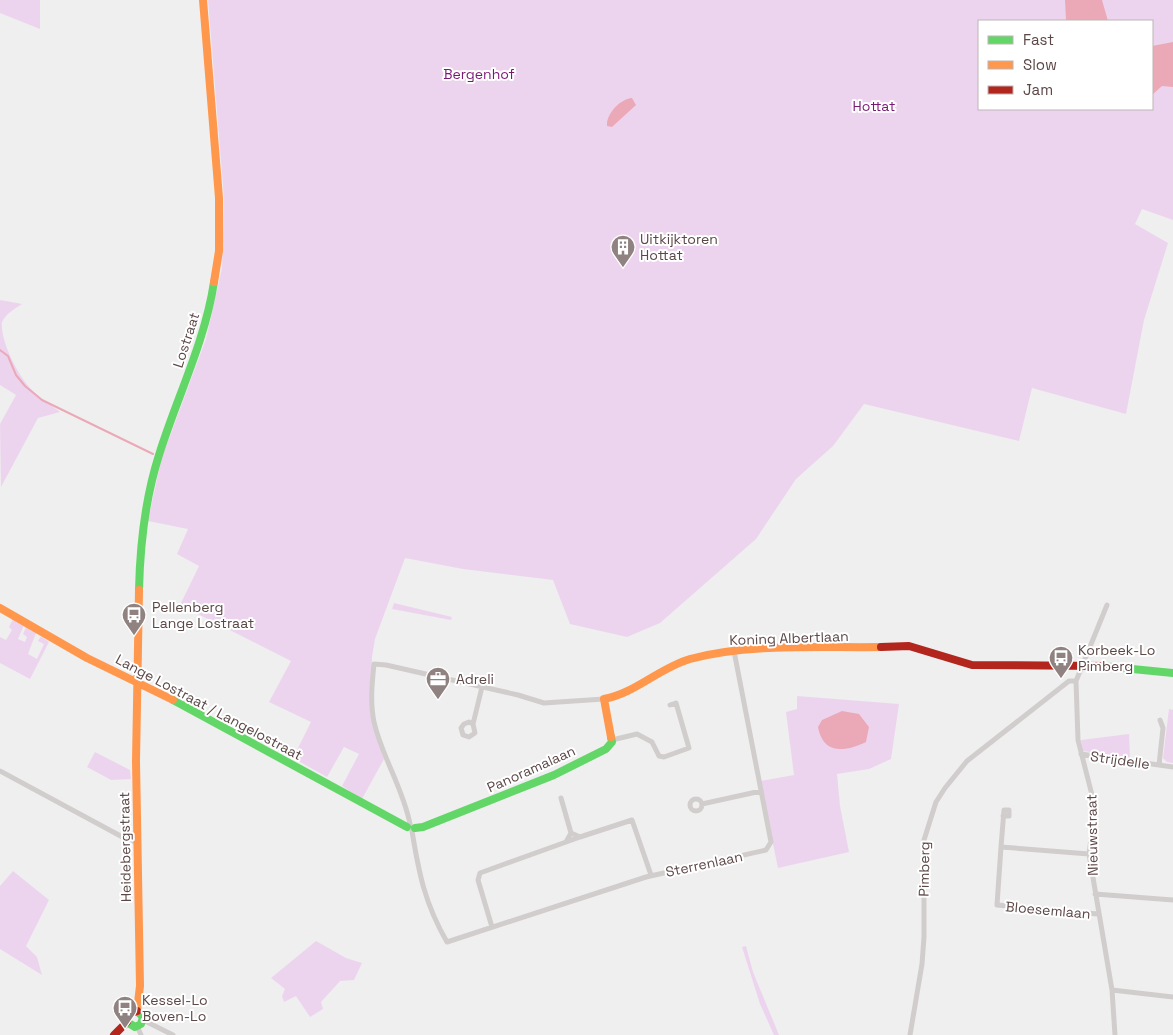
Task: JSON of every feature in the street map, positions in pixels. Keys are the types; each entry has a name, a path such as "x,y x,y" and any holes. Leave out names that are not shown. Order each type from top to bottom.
{"street":[{"name":"Lostraat","path":"138,682 139,577 145,513 163,441 205,325 211,302 219,252 219,198 203,0"},
{"name":"Nieuwstraat","path":"1107,605 1076,681 1081,754 1094,799 1094,816 1089,854 1112,990 1115,1035"},
{"name":"Lange Lostraat / Langelostraat","path":"0,608 87,658 138,682 411,827"},
{"name":"Koning Albertlaan","path":"411,827 404,799 374,723 372,709 374,664 386,665 482,687 544,703 604,699 621,695 675,664 734,652 909,646 963,664 1083,666 1173,673"},
{"name":"Sterrenlaan","path":"411,827 420,882 427,903 447,942 651,875 769,848 771,842 734,652"},
{"name":"Pimberg","path":"910,1035 921,970 924,936 924,840 936,802 967,761 1069,682 1076,681"},
{"name":"Heidebergstraat","path":"137,1011 140,981 137,842 138,682"},
{"path":"474,724 482,687"},
{"path":"604,699 612,740 638,734 652,742 659,756 664,757 689,748 676,703 670,705"},
{"name":"Strijdelle","path":"1159,765 1163,728 1160,720"},
{"name":"Panoramalaan","path":"411,827 423,827 554,775 606,749 611,745 612,740"},
{"name":"Strijdelle","path":"1081,754 1173,767"},
{"path":"0,771 128,840 137,842"},
{"path":"702,804 761,791"},
{"path":"561,798 571,833 566,842"},
{"name":"Bloesemlaan","path":"1003,816 1009,816 1009,810 1004,810 1001,847 997,906 1098,914"},
{"path":"492,927 478,880 480,872 580,837 632,820 651,875"},
{"path":"571,833 580,837"},
{"path":"1001,847 1089,854"},
{"path":"1095,894 1173,900"},
{"path":"1112,990 1173,997"},
{"path":"114,1035 127,1022 129,1013 137,1011 142,1014 140,1023 141,1035"},
{"path":"127,1022 132,1026 140,1023 174,1035"}],"green space":[{"path":"0,0 40,0 40,29 0,13"},
{"path":"208,0 1173,0 1173,220 1142,209 1135,224 1168,243 1144,320 1126,414 1032,388 1019,441 864,404 833,446 796,479 756,539 660,623 627,637 570,624 553,580 463,569 405,558 375,639 372,657 371,709 384,759 362,799 342,786 359,754 344,747 327,777 293,758 311,722 269,702 291,661 180,605 199,566 177,554 188,529 148,521 161,460 206,339 222,268 224,199"},
{"path":"0,300 22,304 8,314 2,322 4,339 15,366 33,391 60,412 38,418 1,487 0,424 16,395 0,385"},
{"path":"394,603 452,617 451,620 392,609"},
{"path":"13,619 24,625 18,639 25,642 27,637 23,634 26,627 36,633 28,654 37,659 44,644 38,641 41,636 49,642 30,679 0,663 0,637 6,640 12,630 9,627"},
{"path":"797,696 899,704 891,759 869,769 837,774 840,806 849,852 778,868 760,781 794,775 786,712 797,709"},
{"path":"1169,709 1173,710 1173,763 1167,762 1163,758"},
{"path":"1129,734 1130,758 1083,751 1081,740"},
{"path":"95,752 130,770 131,779 111,780 87,767"},
{"path":"13,871 49,900 26,946 37,957 42,975 0,949 0,886"},
{"path":"316,941 346,958 362,963 354,980 340,981 321,1002 323,1009 310,1017 296,996 284,1002 282,996 285,989 271,978"},
{"path":"746,946 753,972 779,1035 774,1035 760,1004 742,947"}],"shaded area":[{"path":"1065,0 1102,0 1108,20 1066,20"},
{"path":"1173,42 1173,87 1162,86 1153,94 1153,46"},
{"path":"632,98 636,105 612,127 607,126 611,112 623,101"},
{"path":"842,711 859,714 869,727 866,742 843,749 830,747 825,743 818,727 822,720"}],"waterway":[{"path":"0,350 8,356 16,375 25,386 42,400 153,454"}],"traffic: fast":[{"path":"139,590 144,522 150,488 166,433 204,326 214,282"},
{"path":"1102,666 1173,673"},
{"path":"173,700 407,827"},
{"path":"415,828 423,827 554,775 606,749 612,742 611,737"},
{"path":"127,1022 135,1027 141,1024 143,1017 137,1011"}],"traffic: slow":[{"path":"203,0 219,198 219,251 214,282"},
{"path":"137,1011 140,986 136,761 139,590"},
{"path":"0,608 87,658 173,700"},
{"path":"611,737 604,699 627,691 668,668 690,659 760,648 881,647"}],"traffic: jam":[{"path":"881,647 909,646 972,665 1102,666"},
{"path":"114,1035 127,1022 129,1013 137,1011"}],"place":[{"name":"Uitkijktoren Hottat","path":"623,268"},
{"name":"Pellenberg Lange Lostraat","path":"134,636"},
{"name":"Korbeek-Lo Pimberg","path":"1061,679"},
{"name":"Adreli","path":"438,700"},
{"name":"Kessel-Lo Boven-Lo","path":"125,1029"}],"park label":[{"name":"Bergenhof","path":"479,74"},
{"name":"Hottat","path":"874,106"}]}
